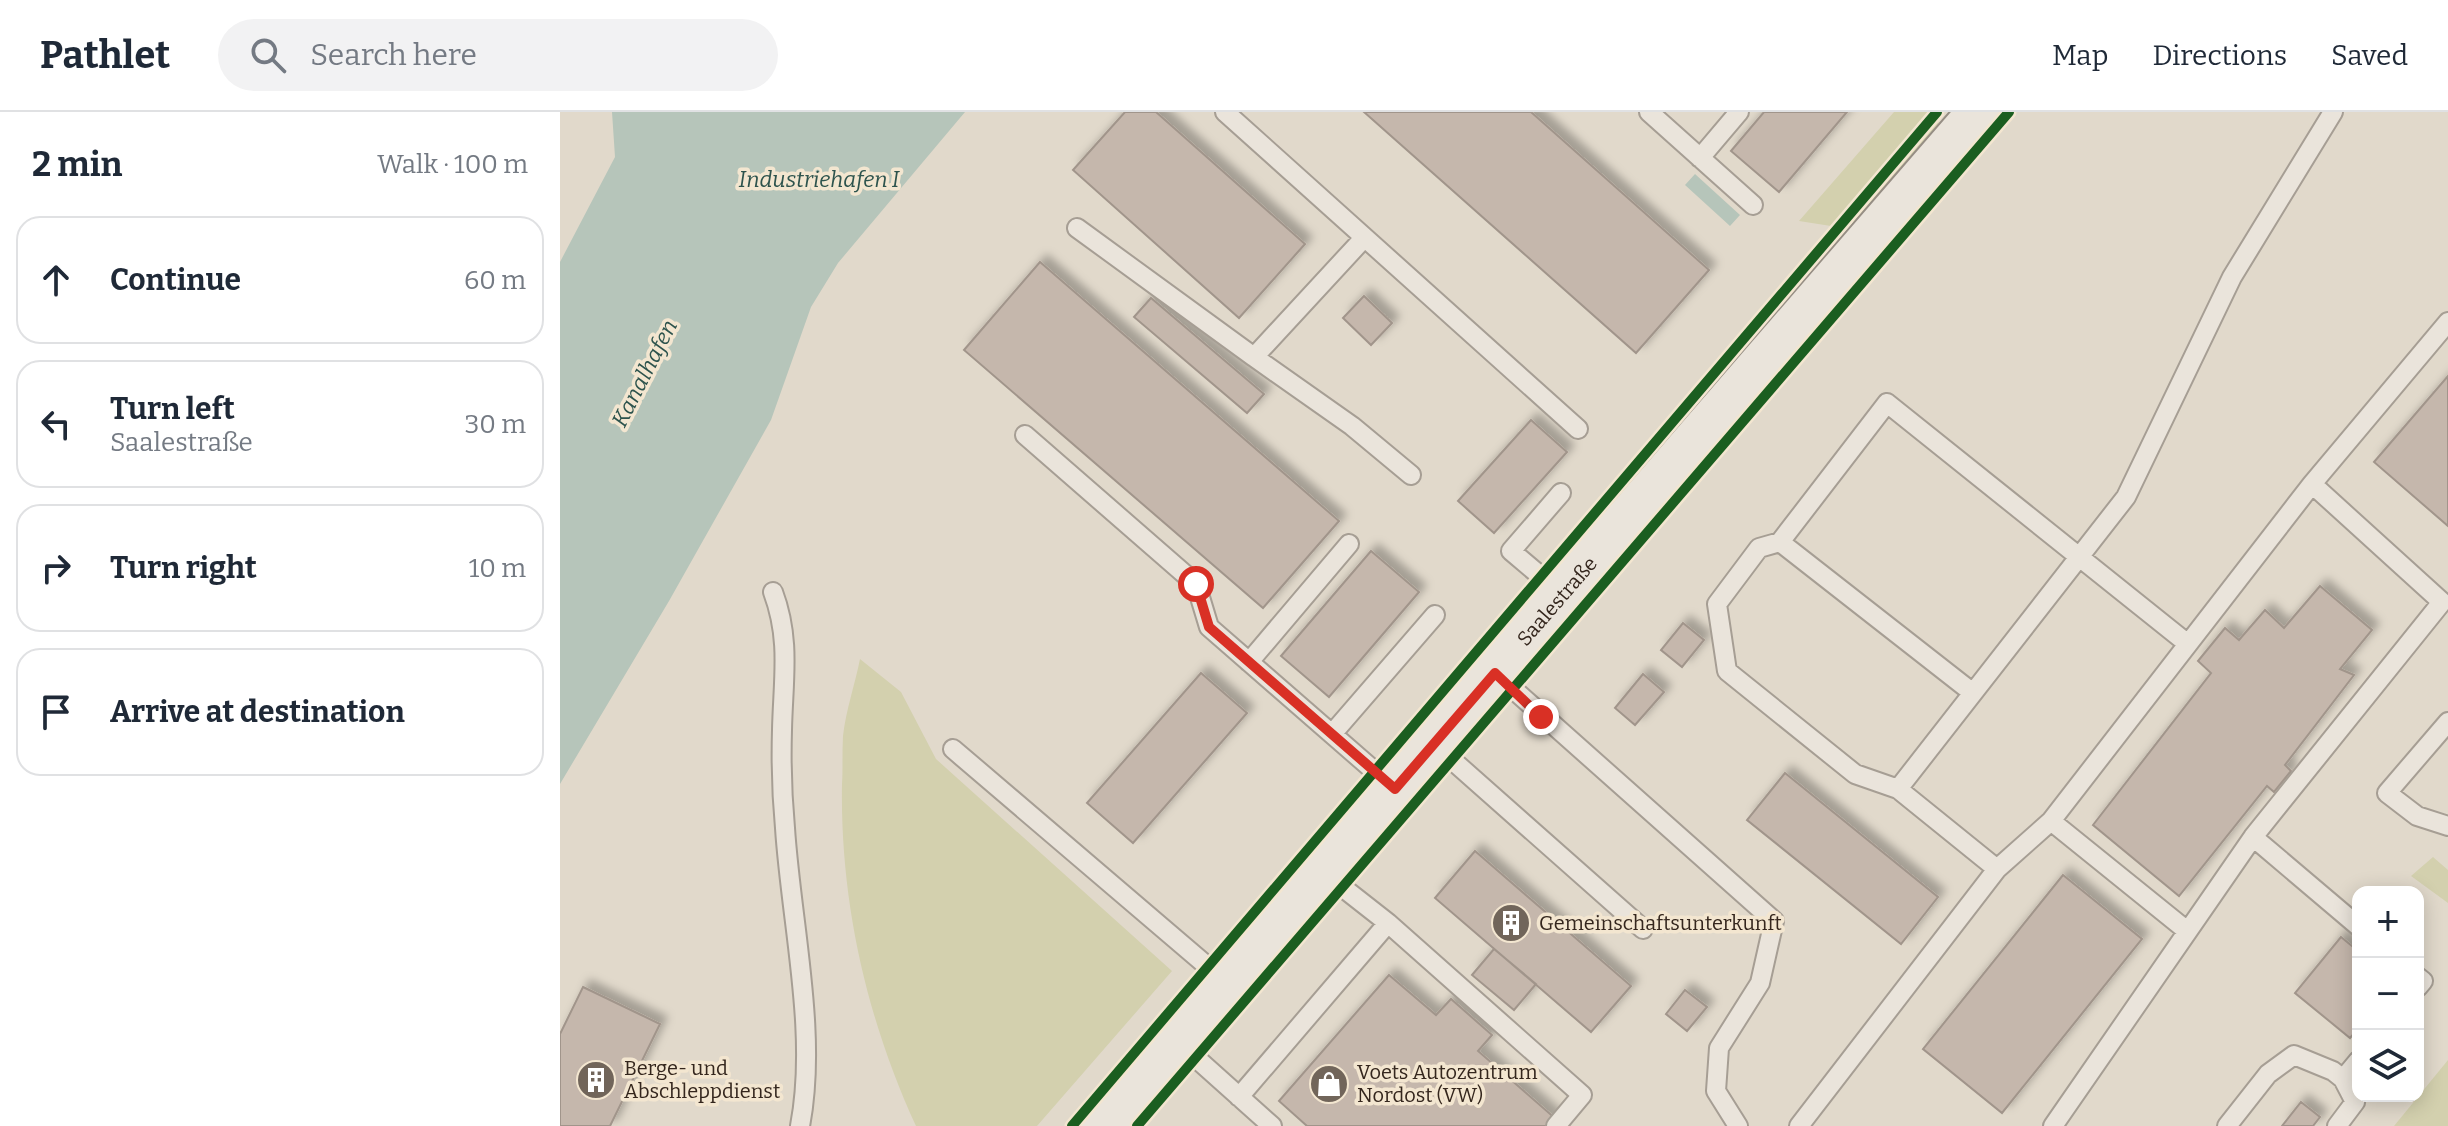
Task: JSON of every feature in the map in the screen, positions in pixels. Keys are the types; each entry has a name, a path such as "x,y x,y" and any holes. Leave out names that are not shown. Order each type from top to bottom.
{"main road":[{"name":"Saalestraße","path":"1103,1126 1980,112"}],"lane":[{"path":"1225,112 1578,429"},
{"path":"1649,112 1753,205"},
{"path":"1700,158 1739,112"},
{"path":"1898,789 2126,497 2232,277 2333,112"},
{"path":"1077,228 1352,426 1411,475"},
{"path":"1254,357 1364,238"},
{"path":"1799,1126 1997,869 2051,821 2312,484 2448,322"},
{"path":"1997,869 1898,789 1855,774 1727,671 1717,604 1759,548 1780,542 1887,403 2188,644"},
{"path":"1025,435 1196,584 1209,627 1395,789"},
{"path":"2053,1126 2253,837 2442,602 2312,484"},
{"path":"1561,493 1511,551 1563,595"},
{"path":"1780,542 1973,693"},
{"path":"1249,662 1349,544"},
{"path":"773,592 786,636 782,767 784,827 804,1004 800,1126"},
{"path":"1332,734 1435,615"},
{"path":"1495,673 1774,921 1760,983 1719,1048 1716,1091 1738,1126"},
{"path":"2448,722 2387,793 2417,816 2448,826"},
{"path":"1434,744 1643,929"},
{"path":"953,749 1227,983"},
{"path":"2051,821 2186,930"},
{"path":"2253,837 2352,921"},
{"path":"1323,872 1388,923 1582,1095 1556,1126"},
{"path":"1239,1097 1388,923"},
{"path":"1177,1041 1272,1126"},
{"path":"2227,1126 2268,1074 2294,1055 2333,1071 2343,1079 2355,1102 2337,1126"},
{"path":"2343,1079 2352,1068"}],"shaded area":[{"path":"1894,112 1930,112 1831,226 1799,221"},
{"path":"1940,117 1935,135 1862,222 1849,222"},
{"path":"860,659 901,692 936,759 1172,971 1037,1126 916,1126 883,1044 860,960 846,872 843,828 843,736"},
{"path":"2433,857 2448,870 2448,903 2411,876"},
{"path":"2448,1060 2448,1126 2394,1126 2414,1102 2424,1102 2424,1089"}],"water":[{"path":"612,112 965,112 838,263 811,307 771,420 669,601 560,784 560,262 615,157"},
{"path":"1695,174 1740,215 1730,226 1685,185"}],"building":[{"path":"1125,112 1156,112 1305,244 1239,318 1073,170"},
{"path":"1364,112 1531,112 1709,270 1636,353"},
{"path":"1764,112 1847,112 1779,192 1731,151"},
{"path":"1040,262 1339,521 1263,608 964,350"},
{"path":"1364,296 1392,323 1371,345 1343,318"},
{"path":"1151,298 1264,394 1247,413 1134,317"},
{"path":"2448,376 2448,526 2374,462"},
{"path":"1531,420 1567,452 1494,533 1458,501"},
{"path":"1371,551 1419,592 1329,697 1281,656"},
{"path":"2320,586 2372,630 2340,669 2354,675 2285,765 2291,771 2274,792 2267,786 2179,896 2093,825 2211,673 2198,661 2225,628 2239,640 2265,610 2284,628"},
{"path":"1683,623 1704,640 1682,667 1661,650"},
{"path":"1201,673 1247,713 1133,843 1087,803"},
{"path":"1643,674 1664,692 1635,725 1615,708"},
{"path":"1785,773 1938,897 1901,944 1747,820"},
{"name":"Gemeinschaftsunterkunft","path":"1475,851 1631,986 1591,1032 1435,898"},
{"path":"2063,875 2142,939 2002,1113 1923,1049"},
{"path":"2341,937 2352,946 2350,1038 2295,993"},
{"path":"1494,949 1536,984 1514,1010 1472,975"},
{"path":"1389,975 1436,1015 1451,999 1492,1035 1478,1051 1557,1120 1551,1126 1307,1126 1279,1101"},
{"name":"Berge- und Abschleppdienst","path":"583,987 660,1024 610,1126 560,1126 560,1034"},
{"path":"1685,990 1707,1007 1687,1031 1666,1014"},
{"path":"2301,1102 2320,1117 2313,1126 2282,1126"}],"cycle path":[{"path":"1072,1126 1937,112"},
{"path":"1137,1126 2009,112"}],"place":[{"name":"Gemeinschaftsunterkunft","path":"1511,923"},
{"name":"Berge- und Abschleppdienst","path":"596,1080"},
{"name":"Voets Autozentrum Nordost (VW)","path":"1329,1084"}],"route":[{"path":"1196,584 1209,627 1395,789 1495,673 1541,717"}],"water label":[{"name":"Industriehafen I","path":"819,179"},
{"name":"Kanalhafen","path":"644,373"}]}
